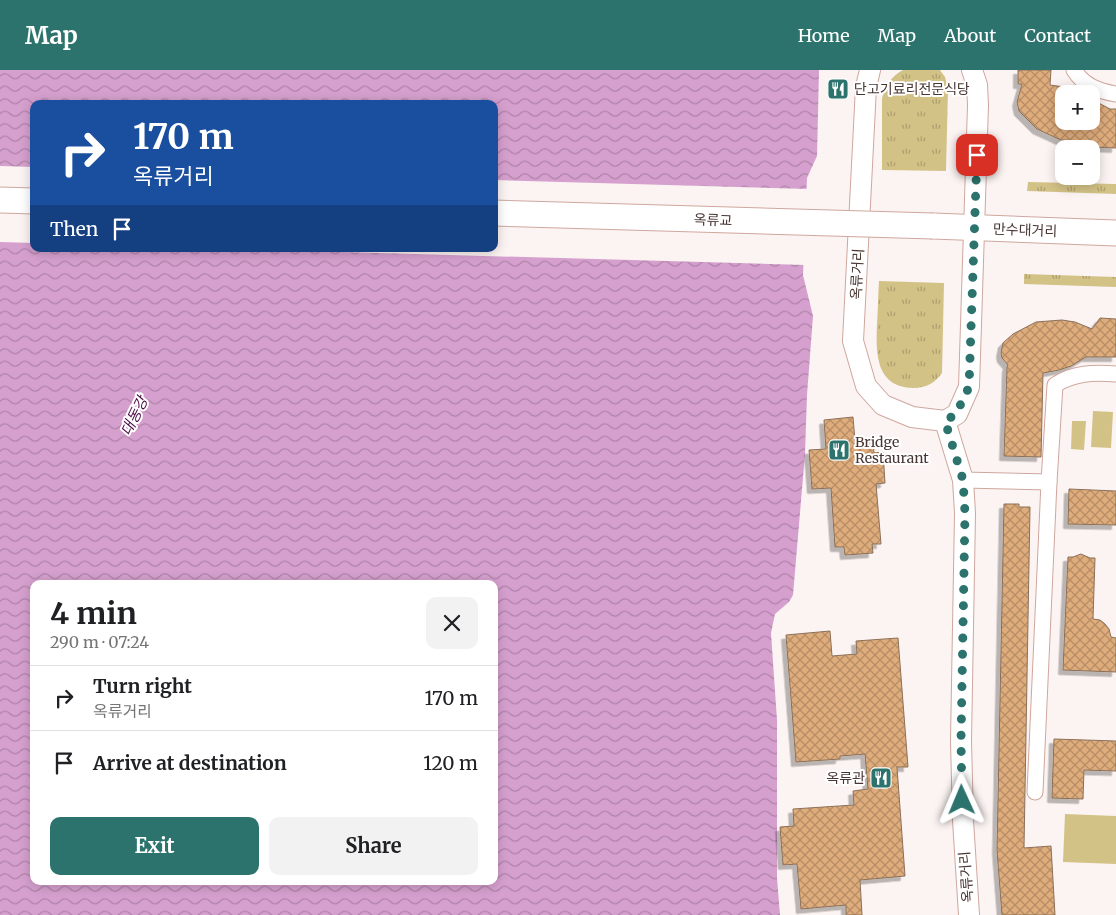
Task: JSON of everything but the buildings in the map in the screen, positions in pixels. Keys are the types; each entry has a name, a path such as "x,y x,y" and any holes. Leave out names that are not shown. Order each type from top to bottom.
{"main road":[{"path":"0,200 30,201"},
{"name":"옥류교","path":"498,213 933,226"},
{"name":"만수대거리","path":"933,226 1116,233"}],"street":[{"name":"옥류거리","path":"870,70 866,87 854,341 866,386 883,405 912,416 945,421 963,480 965,513 961,741 963,820 969,915"},
{"path":"945,421 956,414 969,387 978,105 977,84 972,70"},
{"path":"1074,70 1080,80 1092,88 1116,94"},
{"path":"1035,792 1055,385 1066,378 1095,373 1116,374"},
{"path":"963,480 1049,482"}],"green space":[{"path":"903,70 940,70 945,77 948,89 946,171 882,170 882,98 889,82"},
{"path":"1028,182 1055,183 1055,185 1116,184 1116,194 1027,191"},
{"path":"1024,274 1116,277 1116,287 1024,284"},
{"path":"879,281 944,283 942,373 930,384 918,388 901,386 891,382 880,366 877,346"},
{"path":"1093,411 1113,412 1111,448 1091,447"},
{"path":"1072,421 1086,421 1084,450 1071,449"},
{"path":"1065,814 1116,816 1116,864 1063,862"}],"water":[{"name":"대동강","path":"0,70 819,70 817,156 807,178 803,275 813,316 805,454 793,595 789,602 775,614 771,633 777,720 777,878 780,915 0,915"}],"pier":[{"path":"0,166 30,167 30,243 0,242"},
{"path":"498,180 809,189 806,265 344,252 498,252"}],"place":[{"name":"단고기료리전문식당","path":"838,89"},
{"name":"Bridge Restaurant","path":"839,450"},
{"name":"옥류관","path":"881,778"}],"route":[{"path":"962,800 961,741 965,513 963,480 945,421 956,414 969,387 977,155"}]}
